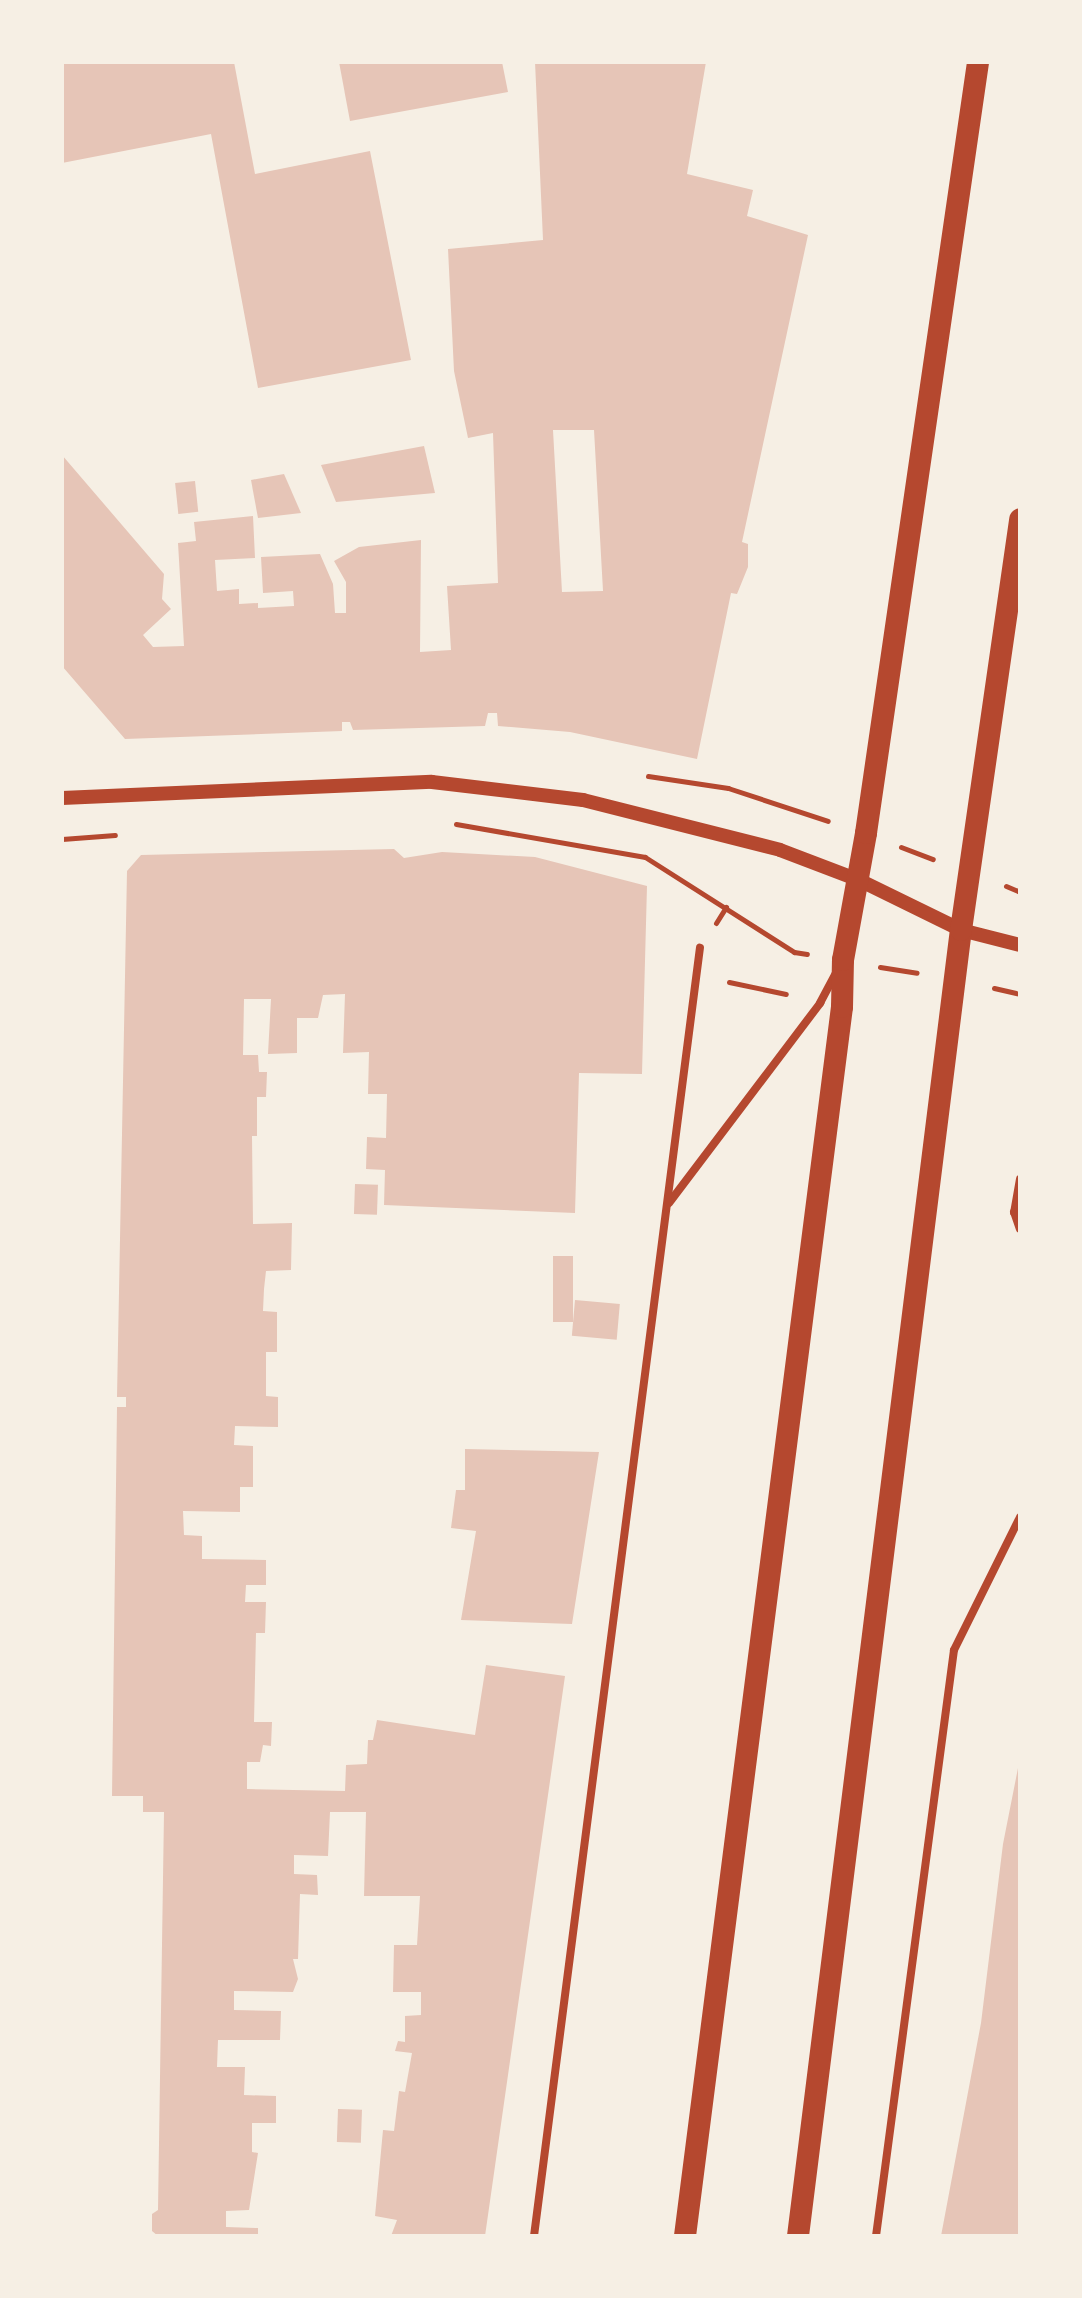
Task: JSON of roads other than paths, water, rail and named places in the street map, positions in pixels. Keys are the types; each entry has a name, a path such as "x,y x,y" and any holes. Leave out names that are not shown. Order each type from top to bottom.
{"highway":[{"path":"685,2236 842,1007 843,960 859,880 978,62"},
{"path":"798,2236 961,930 1020,519"}],"street":[{"path":"62,798 432,782 583,800 780,850 859,880 961,930 1020,945"},
{"path":"534,2236 700,948"},
{"path":"668,1205 820,1003 843,960"},
{"path":"1020,1179 1014,1212 1020,1229"},
{"path":"876,2236 954,1650 1020,1517"}]}
